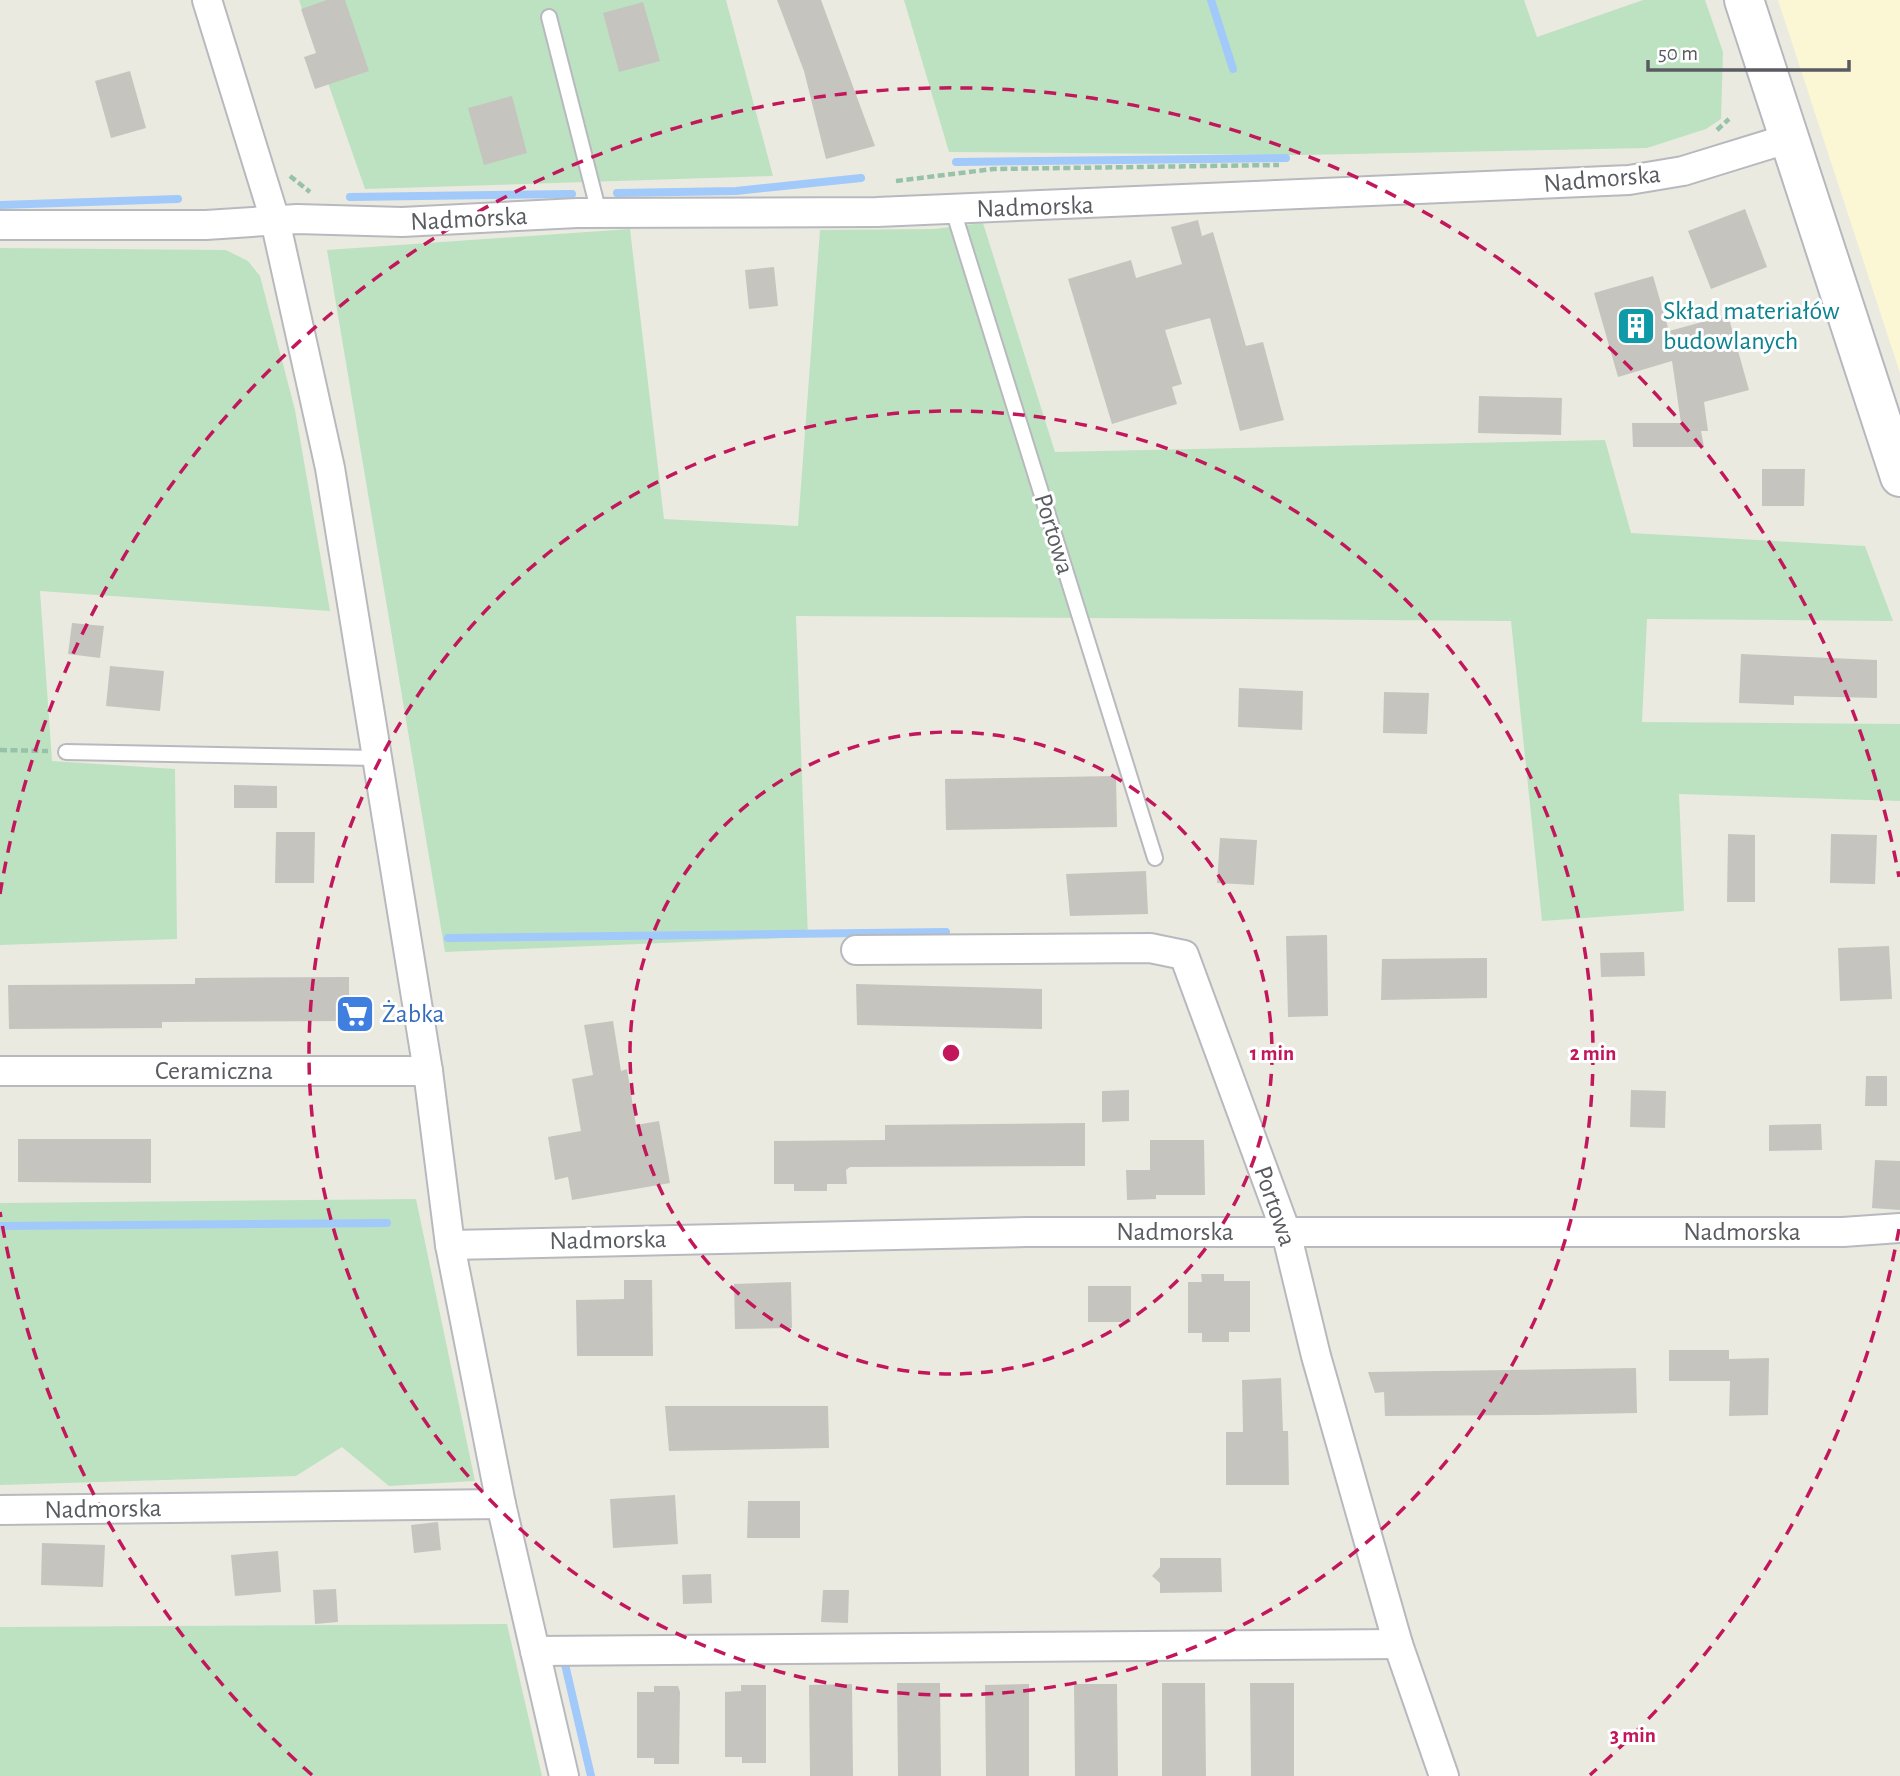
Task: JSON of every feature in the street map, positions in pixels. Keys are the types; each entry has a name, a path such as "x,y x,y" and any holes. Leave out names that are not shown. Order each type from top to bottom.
{"main road":[{"path":"1744,0 1900,477"}],"street":[{"path":"207,0 275,220 330,468 428,1071 450,1245 501,1504 564,1776"},
{"name":"Nadmorska","path":"0,225 206,225 275,220 401,222 599,213 953,210 1629,180 1684,171 1790,138"},
{"name":"Portowa","path":"856,950 1150,948 1184,955 1286,1232 1316,1356 1398,1644 1444,1776"},
{"name":"Ceramiczna","path":"0,1072 428,1071"},
{"name":"Nadmorska","path":"450,1245 1013,1232 1843,1232 1900,1228"},
{"name":"Nadmorska","path":"0,1510 501,1504"},
{"path":"535,1651 1398,1644"}],"lane":[{"path":"549,17 599,213"},
{"name":"Portowa","path":"953,210 1155,858"},
{"path":"66,752 377,758"}],"path":[{"path":"0,750 66,752"}],"shaded area":[{"path":"1778,0 1900,0 1900,373"}],"green space":[{"path":"299,0 726,0 773,176 365,189"},
{"path":"904,0 1524,0 1537,37 1643,0 1705,0 1723,52 1721,119 1706,129 1647,148 1302,155 949,152"},
{"path":"983,223 1055,452 1605,440 1631,533 1865,546 1893,621 1647,619 1642,722 1900,724 1900,801 1679,794 1684,911 1542,921 1511,621 796,616 808,937 445,952 327,250 630,229 664,519 798,526 820,230 934,229"},
{"path":"0,248 226,250 248,261 260,276 295,410 330,611 40,591 52,761 175,769 177,939 0,945"},
{"path":"416,1199 475,1481 389,1486 342,1447 296,1476 0,1485 0,1203"},
{"path":"507,1624 542,1776 0,1776 0,1627"}],"building":[{"path":"327,0 345,0 369,71 315,89 304,57 316,53 301,9"},
{"path":"777,0 821,0 875,146 826,159 804,71"},
{"path":"643,2 660,61 619,72 603,13"},
{"path":"130,71 146,128 111,138 95,81"},
{"path":"512,96 527,153 484,165 468,108"},
{"path":"1745,209 1767,267 1711,289 1688,231"},
{"path":"1198,220 1202,236 1213,232 1246,346 1263,342 1284,420 1240,431 1210,318 1165,330 1182,384 1172,387 1177,404 1112,424 1068,279 1131,260 1136,278 1182,264 1171,227"},
{"path":"774,267 778,306 749,309 745,270"},
{"path":"1653,276 1669,331 1728,315 1749,390 1704,402 1708,431 1701,431 1704,447 1633,447 1632,423 1681,423 1672,361 1618,377 1594,293"},
{"path":"1479,396 1562,398 1561,435 1478,433"},
{"path":"1762,469 1805,469 1804,506 1762,506"},
{"path":"72,623 104,626 100,658 68,654"},
{"path":"1741,654 1877,660 1877,698 1794,696 1794,705 1739,703"},
{"path":"110,666 164,671 160,711 106,706"},
{"path":"1239,688 1303,691 1302,730 1238,727"},
{"path":"1384,692 1429,693 1427,734 1383,733"},
{"path":"1116,776 1117,827 946,830 945,779"},
{"path":"234,785 277,786 277,808 234,808"},
{"path":"276,832 315,832 314,883 275,883"},
{"path":"1728,834 1755,835 1755,902 1727,902"},
{"path":"1831,834 1877,835 1875,884 1830,883"},
{"path":"1220,838 1257,840 1254,885 1217,883"},
{"path":"1146,871 1148,914 1070,916 1066,874"},
{"path":"1327,935 1328,1016 1288,1017 1286,936"},
{"path":"1889,946 1892,999 1840,1001 1838,948"},
{"path":"1644,952 1645,976 1601,977 1600,953"},
{"path":"1487,958 1487,998 1381,1000 1382,959"},
{"path":"349,977 349,1021 162,1022 162,1028 9,1029 8,985 195,984 195,978"},
{"path":"856,984 1042,989 1042,1029 857,1025"},
{"path":"613,1021 621,1071 627,1069 636,1125 659,1121 670,1183 572,1200 568,1177 555,1180 548,1137 581,1131 572,1079 593,1075 584,1025"},
{"path":"1866,1076 1887,1076 1887,1106 1865,1106"},
{"path":"1129,1090 1129,1121 1102,1122 1102,1091"},
{"path":"1631,1090 1666,1091 1665,1128 1630,1127"},
{"path":"1085,1123 1085,1166 850,1167 846,1170 847,1184 827,1184 827,1191 794,1191 794,1184 774,1184 774,1141 885,1140 885,1125"},
{"path":"1821,1124 1822,1150 1769,1151 1769,1125"},
{"path":"18,1139 151,1139 151,1183 18,1182"},
{"path":"1150,1140 1204,1140 1205,1195 1156,1195 1156,1199 1127,1200 1126,1170 1150,1170"},
{"path":"1875,1160 1900,1161 1900,1210 1872,1208"},
{"path":"1201,1274 1224,1274 1224,1281 1250,1281 1250,1332 1229,1332 1229,1342 1202,1342 1202,1333 1188,1333 1188,1282 1202,1282"},
{"path":"624,1280 652,1280 653,1356 577,1356 576,1300 624,1299"},
{"path":"791,1282 792,1328 735,1329 734,1284"},
{"path":"1088,1286 1131,1286 1131,1322 1088,1322"},
{"path":"1669,1350 1729,1350 1729,1359 1769,1358 1768,1415 1729,1416 1730,1381 1669,1381"},
{"path":"1636,1368 1637,1413 1536,1415 1385,1416 1384,1392 1375,1393 1368,1372"},
{"path":"1281,1378 1283,1431 1288,1431 1289,1485 1226,1485 1226,1432 1243,1432 1242,1380"},
{"path":"665,1406 828,1406 829,1448 669,1451"},
{"path":"675,1495 678,1544 613,1548 610,1499"},
{"path":"748,1501 800,1501 800,1538 747,1538"},
{"path":"438,1522 441,1550 414,1553 411,1525"},
{"path":"42,1543 105,1545 103,1587 41,1585"},
{"path":"278,1551 281,1592 235,1596 231,1555"},
{"path":"1160,1558 1221,1558 1222,1592 1160,1593 1160,1583 1152,1576 1160,1567"},
{"path":"711,1574 712,1603 683,1604 682,1575"},
{"path":"336,1589 338,1622 315,1624 313,1590"},
{"path":"823,1590 849,1590 848,1623 821,1622"},
{"path":"897,1683 940,1683 941,1776 898,1776"},
{"path":"1162,1683 1205,1683 1206,1776 1162,1776"},
{"path":"1250,1683 1294,1683 1294,1776 1251,1776"},
{"path":"852,1684 853,1776 810,1776 809,1685"},
{"path":"1029,1684 1029,1776 986,1776 985,1685"},
{"path":"1074,1684 1117,1684 1118,1776 1075,1776"},
{"path":"741,1685 766,1685 766,1763 742,1763 742,1757 725,1757 725,1692 741,1691"},
{"path":"654,1686 678,1686 680,1692 679,1764 654,1764 654,1758 637,1758 637,1692 654,1692"}],"waterway":[{"path":"1211,0 1233,69"},
{"path":"956,162 1286,158"},
{"path":"617,193 736,191 861,178"},
{"path":"350,197 572,194"},
{"path":"0,205 178,199"},
{"path":"448,938 946,932"},
{"path":"0,1226 387,1223"},
{"path":"564,1660 591,1776"}],"place":[{"name":"Skład materiałów budowlanych","path":"1636,326"},
{"name":"Żabka","path":"355,1014"}]}
